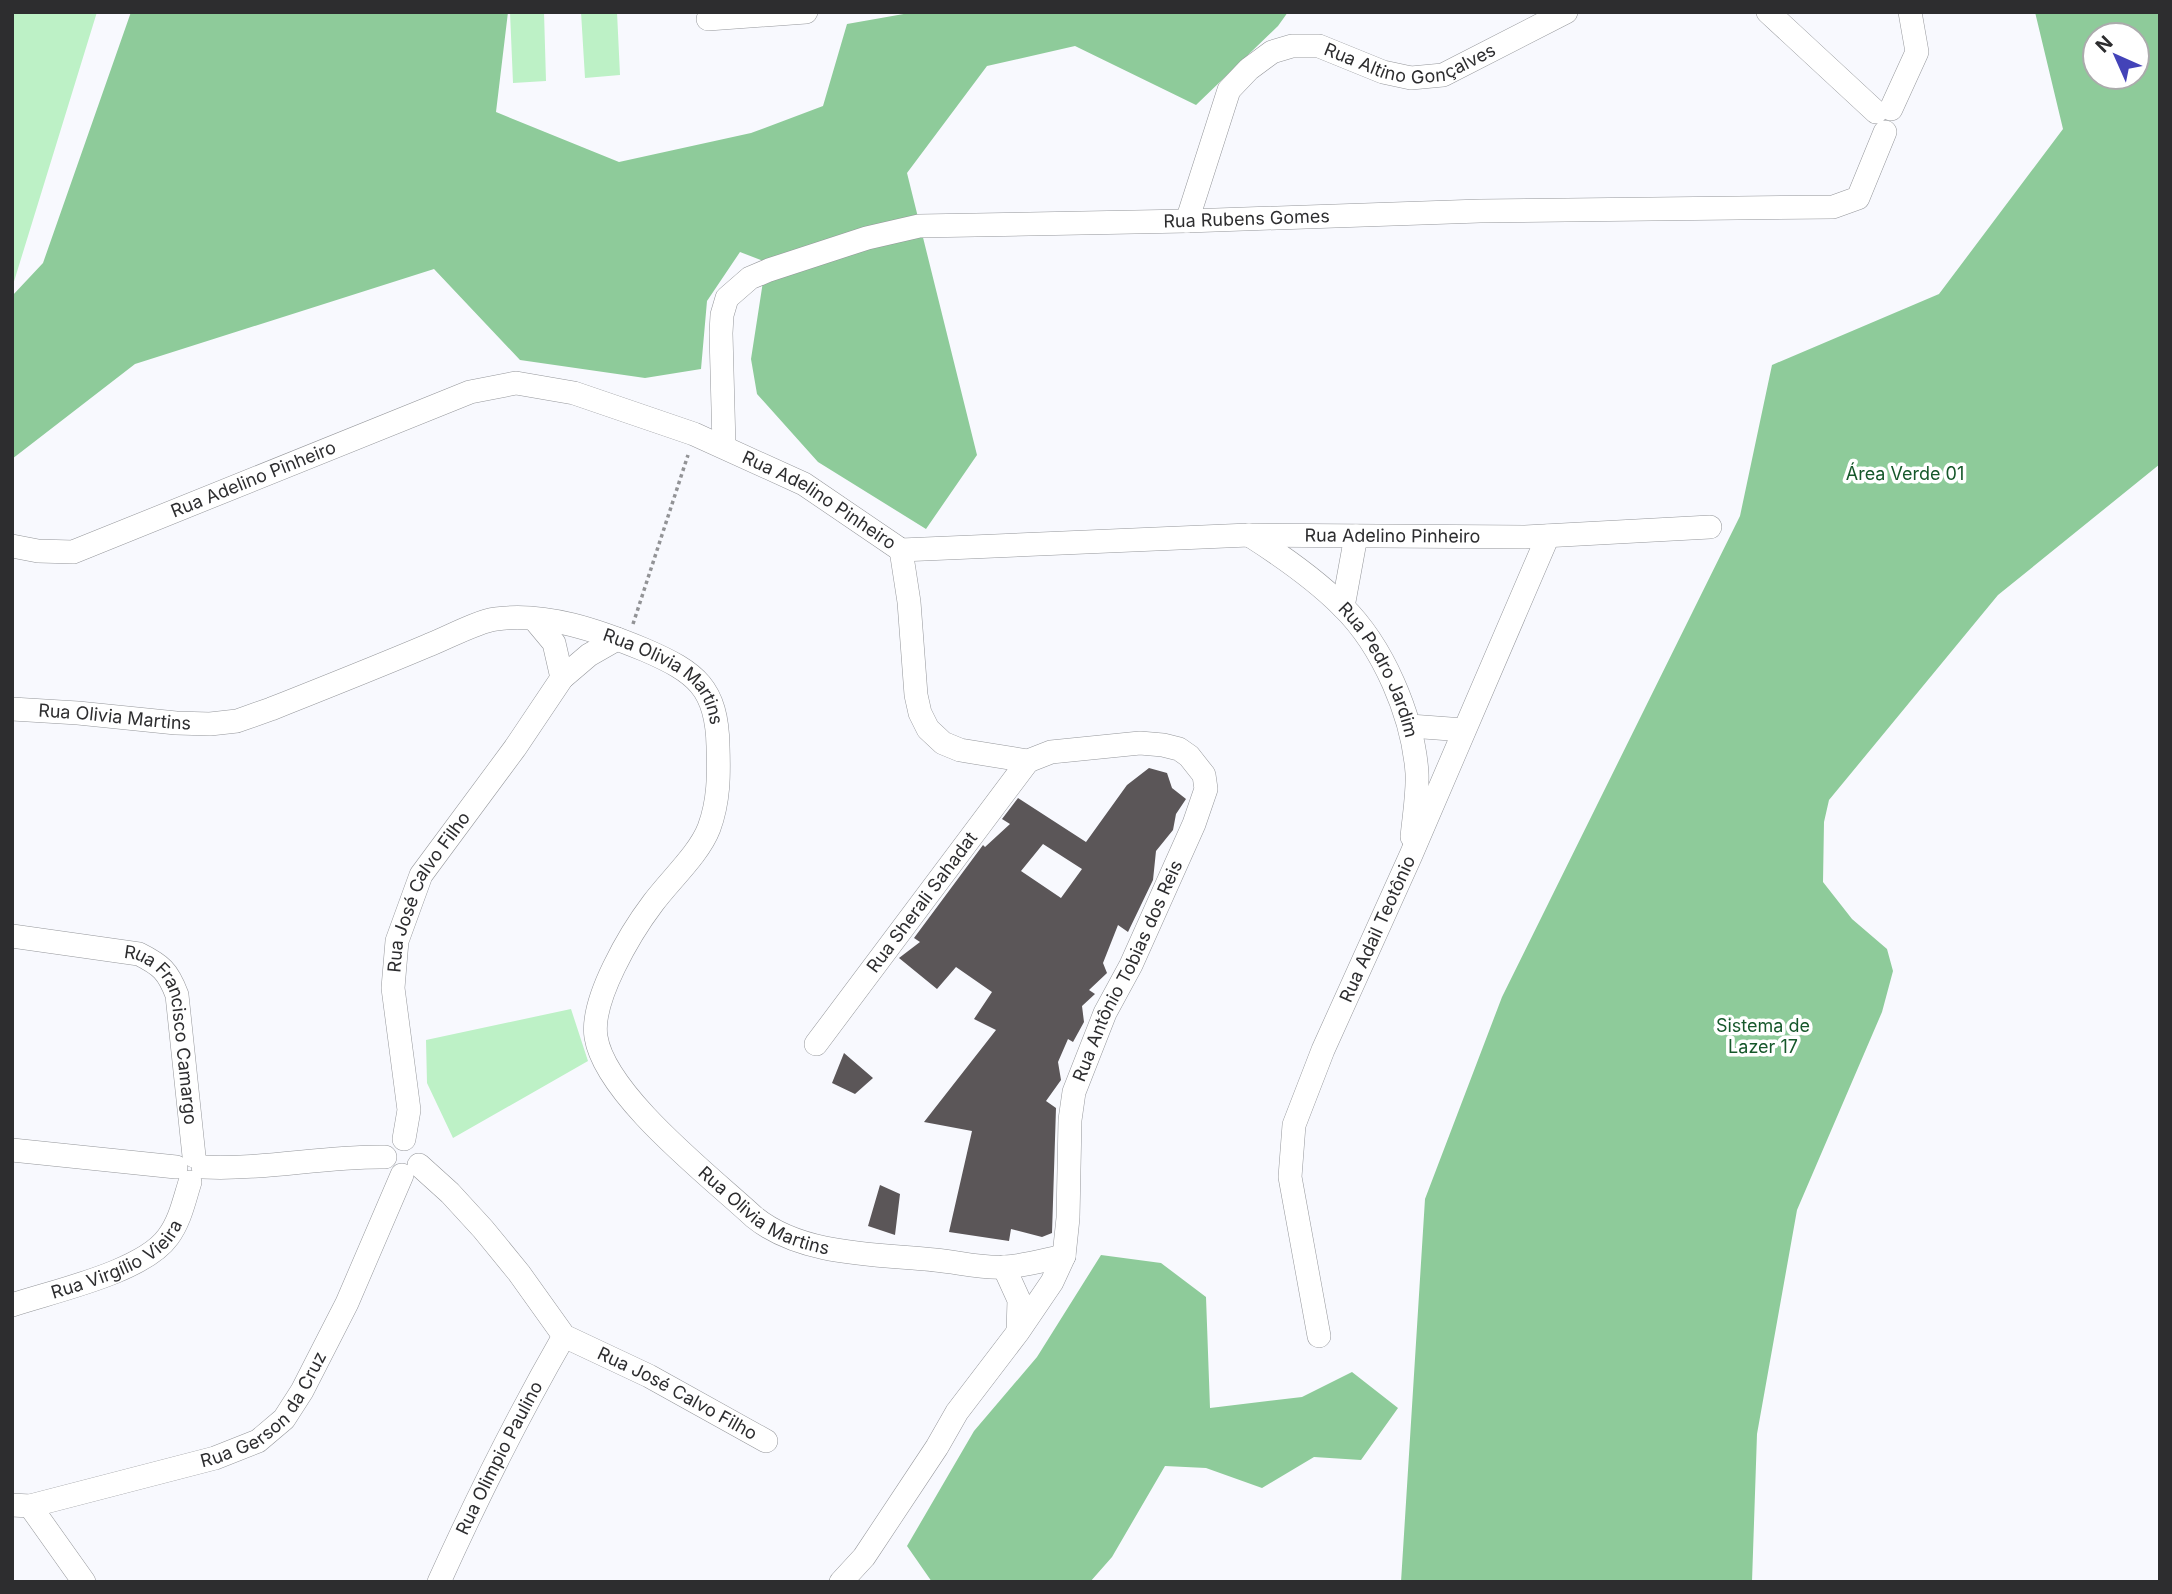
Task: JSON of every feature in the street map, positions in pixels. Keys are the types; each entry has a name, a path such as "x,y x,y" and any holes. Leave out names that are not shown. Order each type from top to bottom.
{"street":[{"path":"708,19 806,12"},
{"name":"Rua Altino Gonçalves","path":"1187,221 1229,90 1249,69 1272,52 1292,46 1319,46 1383,72 1411,78 1443,75 1566,12"},
{"path":"1768,12 1884,118"},
{"name":"Rua Rubens Gomes","path":"724,446 722,315 727,299 750,278 769,270 867,238 919,226 1187,221 1479,211 1833,207 1858,198 1884,118 1917,52 1910,12"},
{"name":"Rua Adelino Pinheiro","path":"12,546 38,551 73,552 470,392 516,383 574,393 724,446 804,484 901,550 1249,535 1548,536 1710,527"},
{"name":"Rua Pedro Jardim","path":"1249,535 1290,561 1343,607 1360,627 1388,671 1410,726 1417,774 1411,855"},
{"path":"1343,607 1356,536"},
{"name":"Rua Adail Teotônio","path":"1319,1336 1290,1177 1294,1125 1323,1050 1411,855 1548,536"},
{"name":"Rua Antônio Tobias dos Reis","path":"841,1582 864,1557 957,1412 1018,1332 1052,1282 1064,1256 1073,1092 1105,1013 1145,934 1194,824 1206,789 1204,775 1189,755 1163,745 1140,743 1051,752 1028,761 960,750 943,743 928,729 920,713 916,695 909,602 901,550"},
{"name":"Rua Olivia Martins","path":"12,709 176,723 210,724 237,721 494,619 534,619 580,626 674,664 696,678 710,698 718,723 719,791 708,830 652,904 622,954 601,998 596,1015 596,1038 610,1070 628,1097 652,1123 770,1229 792,1239 826,1247 1004,1267 1064,1256"},
{"path":"534,619 554,643 562,678"},
{"name":"Rua José Calvo Filho","path":"404,1139 409,1110 393,988 397,942 421,875 515,748 562,678 589,655 622,641"},
{"path":"1410,726 1464,730"},
{"name":"Rua Sherali Sahadat","path":"816,1044 1028,761"},
{"name":"Rua Francisco Camargo","path":"12,936 139,954 157,964 170,976 177,995 191,1168"},
{"path":"404,1139 410,1140 419,1148 421,1159 411,1170 390,1169 385,1157 391,1144 404,1139"},
{"path":"12,1150 191,1168 232,1168 355,1157 385,1157"},
{"name":"Rua Virgílio Vieira","path":"12,1305 118,1270 154,1252 175,1226 191,1168"},
{"name":"Rua José Calvo Filho","path":"411,1170 450,1193 519,1273 564,1336 649,1376 766,1441"},
{"name":"Rua Gerson da Cruz","path":"21,1505 215,1458 258,1441 284,1419 302,1391 411,1170"},
{"path":"1004,1267 1019,1300 1018,1332"},
{"name":"Rua Olimpio Paulino","path":"439,1582 473,1507 528,1399 564,1336"},
{"path":"21,1505 84,1582"}],"path":[{"path":"622,641 694,434"}],"green space":[{"path":"12,12 97,12 12,288"},
{"path":"131,12 508,12 496,112 619,162 751,133 823,106 847,24 915,12 1288,12 1278,26 1196,105 1075,46 987,66 907,173 977,455 926,529 818,462 757,394 751,359 766,262 740,252 707,301 701,369 645,378 520,360 434,269 135,364 12,459 12,296 43,263"},
{"path":"510,12 544,12 546,81 513,83"},
{"path":"581,12 617,12 620,75 585,78"},
{"name":"Área Verde 01","path":"2035,12 2160,12 2160,464 1998,595 1829,800 1824,822 1823,882 1852,919 1887,949 1893,971 1882,1012 1797,1210 1757,1434 1752,1582 1401,1582 1425,1199 1502,997 1740,516 1772,365 1939,294 2063,129"},
{"path":"571,1009 588,1061 453,1138 427,1083 426,1040"},
{"path":"1101,1255 1161,1263 1206,1297 1210,1408 1302,1397 1352,1372 1398,1408 1361,1460 1314,1457 1262,1488 1206,1468 1165,1466 1112,1557 1090,1582 932,1582 907,1546 974,1431 1037,1357"}],"building":[{"path":"1149,768 1167,773 1172,788 1186,799 1176,814 1173,830 1156,851 1153,880 1128,932 1118,925 1103,963 1107,973 1089,990 1095,994 1082,1006 1084,1022 1073,1042 1068,1039 1058,1062 1061,1080 1046,1101 1056,1108 1052,1233 1042,1237 1011,1229 1009,1241 949,1232 972,1131 924,1122 996,1030 974,1019 992,992 956,967 937,989 899,958 920,942 914,938 983,845 985,847 1010,824 1002,819 1018,798 1086,842 1127,785","holes":["1043,844 1082,869 1061,898 1021,871"]},
{"path":"844,1053 873,1078 855,1094 832,1083"},
{"path":"880,1185 900,1194 895,1235 868,1226"}],"park label":[{"name":"Sistema de Lazer 17","path":"1763,1036"}]}
